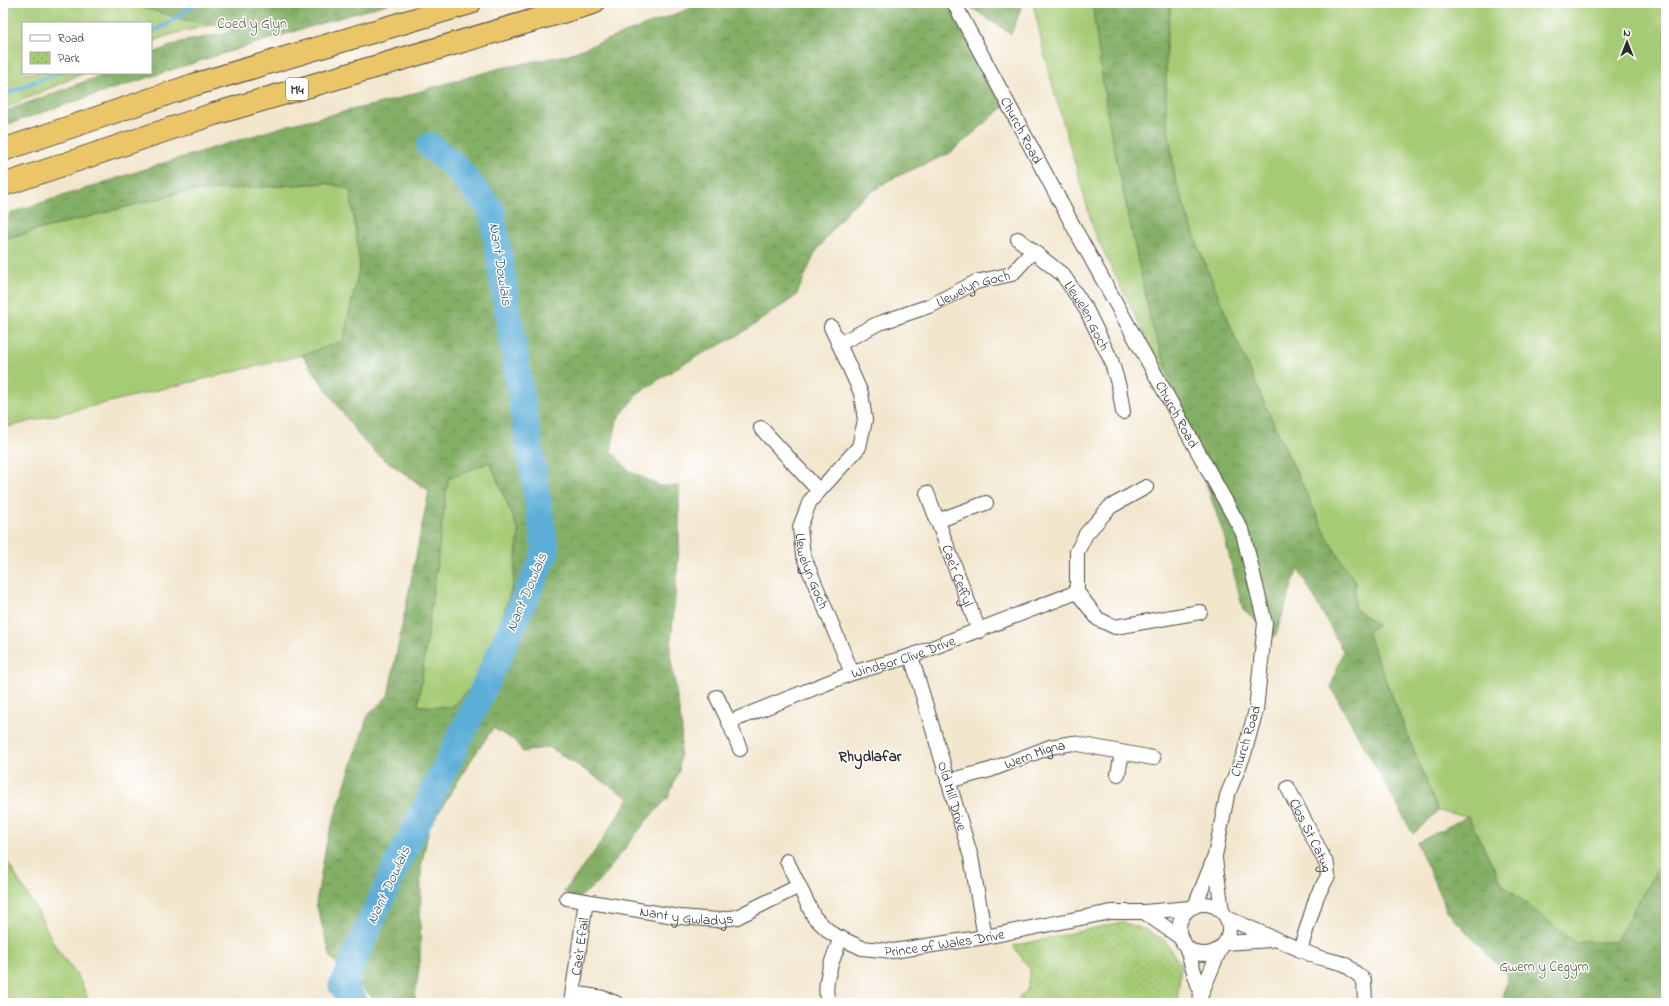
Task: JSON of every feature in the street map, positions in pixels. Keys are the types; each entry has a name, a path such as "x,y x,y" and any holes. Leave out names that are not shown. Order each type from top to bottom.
{"highway":[{"name":"M4","path":"3,150 193,84 470,3"},
{"name":"M4","path":"3,185 214,114 593,3"}],"street":[{"name":"Church Road","path":"954,3 1077,233 1243,533 1264,623 1256,710 1244,754 1226,796 1214,856 1193,907"},
{"name":"Llewelen Goch","path":"1018,239 1063,275 1086,309 1111,360 1119,387 1123,412"},
{"name":"Llewelyn Goch","path":"839,344 876,324 932,305 976,282 1012,274 1033,251"},
{"name":"Llewelyn Goch","path":"831,327 861,394 865,420 859,447 810,501 800,527 804,555 852,673"},
{"path":"761,428 819,491"},
{"path":"1146,487 1110,507 1086,534 1076,552 1078,592 1098,619 1115,627 1200,612"},
{"name":"Cae'r Ceffyl","path":"927,494 978,630"},
{"path":"937,521 986,503"},
{"name":"Windsor Clive Drive","path":"729,722 852,673 911,656 1078,592"},
{"name":"Old Mill Drive","path":"911,656 971,858 985,937"},
{"path":"717,697 740,749"},
{"name":"Wern Migna","path":"948,781 990,770 1050,747 1073,743 1153,758"},
{"path":"1118,774 1122,753"},
{"name":"Clos St Catwg","path":"1288,788 1327,865 1328,876 1317,896 1300,950"},
{"name":"Church Road","path":"1214,856 1225,915"},
{"name":"Prince of Wales Drive","path":"787,860 814,917 832,934 862,948 894,951 985,937 1111,912 1144,912 1193,907"},
{"name":"Nant y Gwladys","path":"567,898 680,917 717,920 737,917 799,886"},
{"name":"Cae'r Efail","path":"586,901 572,998 603,998 616,1003"},
{"path":"1200,999 1184,942 1179,930 1185,913 1193,907 1207,904 1216,906 1225,915 1273,940 1317,957 1346,964 1364,980 1365,1003"},
{"path":"1144,912 1184,942 1193,952 1202,954 1212,953 1222,946 1273,940"},
{"path":"1200,999 1222,946 1229,935 1230,926 1225,915"},
{"path":"828,1003 826,995 830,966 841,938"}],"green space":[{"path":"3,3 135,3 219,23 166,36 152,43 152,22 22,22 22,74 82,74 3,109"},
{"name":"Coed y Glyn","path":"127,3 390,3 196,62 3,126 3,112 105,74 152,74 152,54 180,42 233,32 215,25 186,20"},
{"path":"705,3 1023,3 1011,34 966,4 957,22 1005,106 950,153 889,180 849,208 815,253 796,296 739,335 683,364 638,393 617,420 611,451 629,471 660,486 679,486 679,547 670,654 682,728 679,770 668,798 647,820 600,880 576,901 564,892 598,847 629,798 549,747 523,752 515,741 493,728 429,828 421,867 420,962 414,1003 376,1003 375,1000 331,958 316,903 327,840 368,715 388,696 429,491 377,454 360,437 302,355 343,341 360,265 350,189 327,183 183,192 3,239 10,213 170,161 292,124 394,100 501,68 566,55","holes":["490,462 519,532 513,584 485,672 452,707 418,706 448,479"]},
{"path":"1033,3 1092,3 1108,119 1151,322 1180,408 1095,234 1047,66"},
{"path":"1092,3 1171,3 1166,44 1166,111 1175,180 1200,251 1235,337 1275,427 1329,541 1355,582 1354,608 1377,625 1367,633 1438,811 1413,834 1331,687 1343,651 1298,568 1275,637 1243,609 1224,536 1151,322 1108,119"},
{"path":"1171,3 1666,3 1666,854 1615,943 1574,943 1502,884 1468,816 1438,811 1367,633 1376,625 1354,608 1355,582 1329,541 1275,427 1235,337 1200,251 1175,180 1166,111 1166,44"},
{"path":"327,183 350,189 360,265 343,341 302,355 3,428 3,239 183,192"},
{"path":"490,462 519,532 513,584 485,672 452,707 418,706 448,479"},
{"name":"Gwern y Cegyrn","path":"1468,816 1502,884 1574,942 1615,942 1666,854 1666,1003 1502,1003 1508,976 1447,911 1417,843"},
{"path":"3,855 38,912 55,946 79,978 90,1003 3,1003"},
{"path":"1122,922 1146,930 1164,940 1181,965 1177,1003 1014,1003 1027,990 1030,969 1013,946"}],"waterway":[{"path":"152,32 166,25 197,3"},
{"path":"3,95 55,74"},
{"name":"Nant Dowlais","path":"355,1003 342,986 397,864 478,701 546,552 492,211 455,166 430,146"}],"district":[{"name":"Rhydlafar","path":"870,756"}]}
